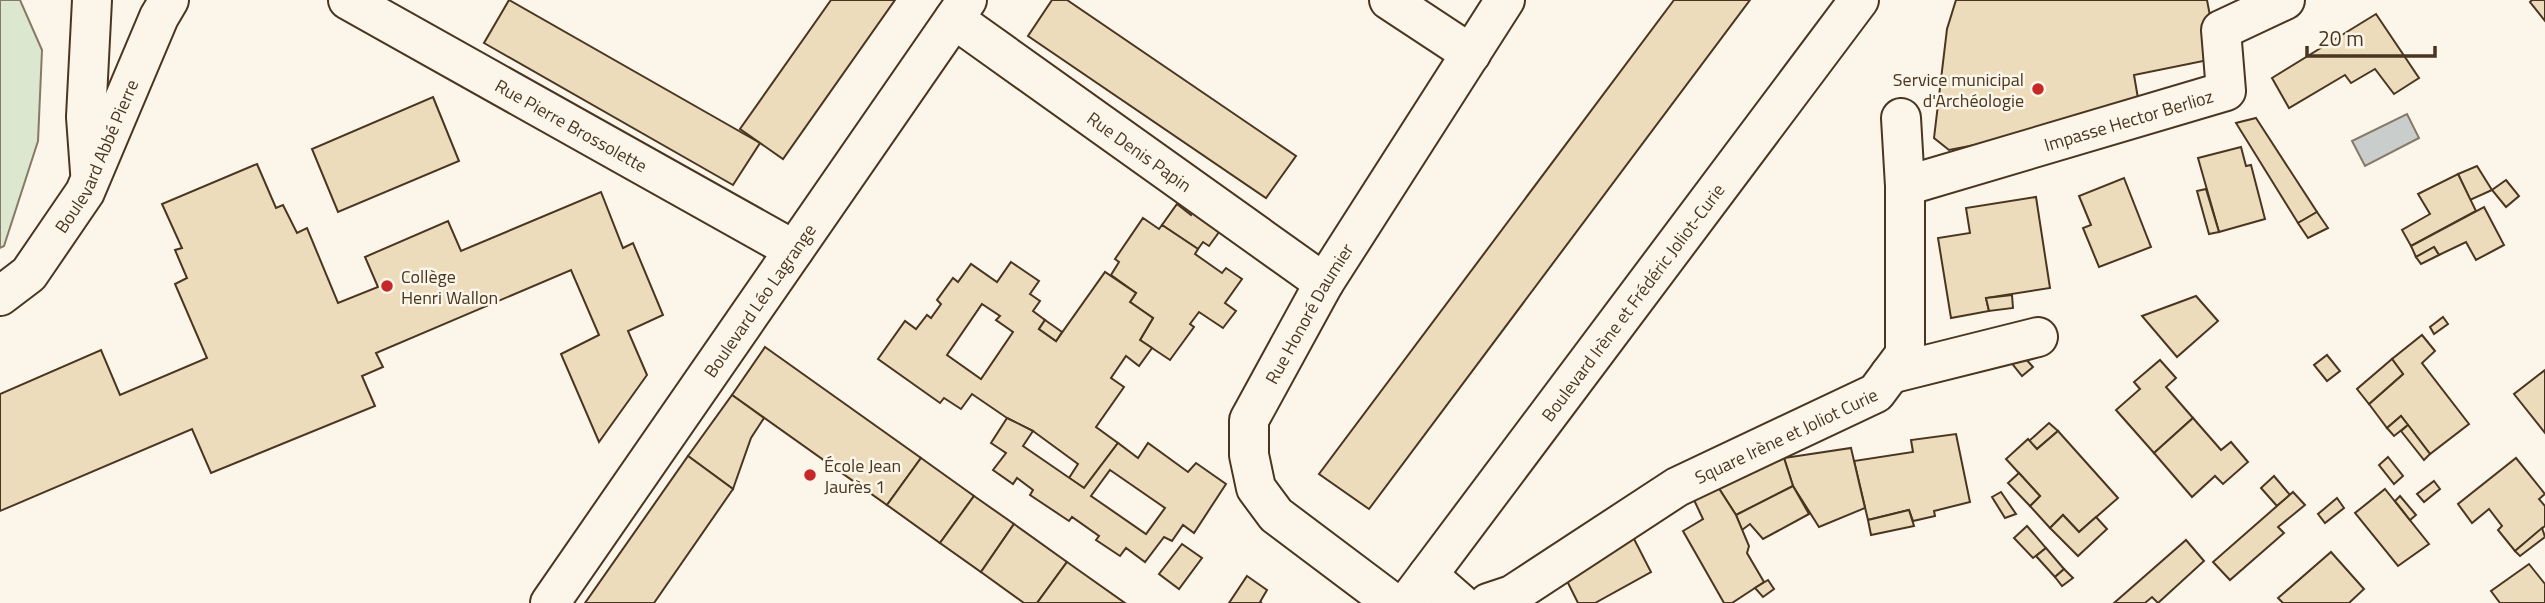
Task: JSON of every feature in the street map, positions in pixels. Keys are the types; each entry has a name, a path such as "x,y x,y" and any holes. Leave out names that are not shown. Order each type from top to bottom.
{"street":[{"path":"90,179 86,117 92,0"},
{"name":"Boulevard Abbé Pierre","path":"0,296 29,274 85,192 159,17 169,0"},
{"name":"Rue Pierre Brossolette","path":"348,0 794,250"},
{"path":"1389,0 1471,54"},
{"name":"Rue Honoré Daumier","path":"1393,603 1276,515 1256,488 1249,455 1249,420 1324,283 1506,0"},
{"name":"Boulevard Irène et Frédéric Joliot-Curie","path":"1418,589 1860,0"},
{"name":"Impasse Hector Berlioz","path":"1905,186 2225,91 2221,30 2285,0"},
{"name":"Boulevard Léo Lagrange","path":"550,603 960,10"},
{"name":"Rue Denis Papin","path":"960,10 1324,283"},
{"name":"Square Irène et Joliot Curie","path":"1488,603 1512,595 1677,487 1877,393 1905,354 1905,186 1901,118"},
{"path":"1890,374 2038,337"},
{"path":"1418,589 1460,603"}],"green space":[{"path":"0,0 20,0 42,50 38,141 4,246 0,248"}],"shaded area":[{"path":"2407,114 2419,138 2365,166 2352,141"}],"building":[{"path":"509,0 760,143 733,185 484,43"},
{"path":"831,0 895,0 783,159 740,129"},
{"path":"1052,0 1067,0 1296,156 1266,198 1028,36"},
{"path":"1674,0 1750,0 1369,509 1319,474"},
{"name":"Service municipal d'Archéologie","path":"1956,0 2207,0 2218,58 2134,75 2139,104 2084,124 1949,150 1934,138 1947,29"},
{"path":"2545,0 2545,21 2530,2"},
{"path":"2376,14 2419,78 2394,94 2375,69 2351,83 2345,75 2289,108 2272,78"},
{"path":"433,97 459,161 338,212 312,149"},
{"path":"2256,118 2317,212 2298,223 2236,123"},
{"path":"2241,147 2246,166 2251,165 2265,219 2219,232 2198,158"},
{"path":"257,164 276,208 283,205 297,233 307,228 338,303 378,287 365,257 448,221 461,251 601,192 623,248 633,243 663,315 628,331 647,375 599,442 561,354 599,335 571,270 376,353 383,367 362,376 375,406 211,473 192,429 0,511 0,394 101,350 120,395 207,358 175,284 187,278 175,250 182,248 162,204"},
{"path":"2477,166 2492,190 2470,200 2458,174"},
{"path":"2458,174 2476,211 2411,246 2402,230 2430,214 2418,194"},
{"path":"2124,178 2151,247 2099,267 2083,228 2091,225 2079,196"},
{"path":"2506,180 2519,196 2506,207 2492,190"},
{"path":"2206,189 2219,232 2209,234 2197,191"},
{"path":"2036,197 2050,288 1986,298 1989,311 1951,318 1938,238 1970,233 1966,208"},
{"path":"1177,204 1191,215 1195,209 1222,228 1209,246 1203,242 1198,249 1162,225"},
{"path":"2484,207 2504,245 2476,260 2466,242 2439,255 2434,247 2416,257 2411,246"},
{"path":"2317,212 2328,228 2308,238 2298,223"},
{"path":"1143,218 1159,229 1162,225 1198,249 1195,254 1222,273 1226,268 1242,279 1225,303 1236,311 1223,328 1199,312 1190,324 1194,327 1170,360 1140,340 1153,318 1130,302 1136,293 1111,275 1119,262 1115,259"},
{"path":"2434,247 2439,255 2421,264 2416,257"},
{"path":"1011,262 1039,281 1030,294 1040,301 1033,311 1045,320 1039,329 1056,341 1105,272 1136,293 1130,302 1153,318 1140,340 1152,348 1139,366 1126,356 1111,378 1124,387 1096,427 1118,443 1084,488 1069,478 1078,464 1033,431 1007,418 972,394 961,409 944,398 940,403 878,359 905,321 916,329 927,315 931,318 941,304 937,300 953,278 958,282 971,264 997,282","holes":["982,304 1000,316 996,320 1013,332 981,379 947,355"]},
{"path":"2012,295 2013,308 1989,311 1986,298"},
{"path":"2196,296 2218,321 2177,357 2142,316"},
{"path":"2443,317 2448,324 2434,334 2430,327"},
{"path":"1045,320 1062,332 1056,341 1039,329"},
{"path":"2422,335 2435,351 2422,363 2469,424 2430,454 2401,416 2387,428 2369,404 2403,374 2392,359"},
{"path":"765,347 921,458 887,505 732,395"},
{"path":"2327,355 2340,371 2327,381 2314,365"},
{"path":"2024,357 2033,367 2022,376 2010,361"},
{"path":"2392,359 2403,374 2369,404 2357,389"},
{"path":"2160,360 2176,378 2166,387 2193,418 2154,453 2116,410 2140,389 2134,382"},
{"path":"2545,370 2545,433 2514,394"},
{"path":"732,395 764,418 751,438 733,489 688,456"},
{"path":"2401,416 2408,425 2394,436 2387,428"},
{"path":"1007,418 1033,431 1023,446 1084,488 1118,443 1138,458 1148,443 1188,472 1196,463 1226,484 1194,533 1183,525 1172,541 1164,537 1145,562 1126,548 1120,556 1096,540 1099,536 1072,517 1069,521 1030,495 1033,490 1017,478 1013,484 993,470 1006,453 991,443","holes":["1110,470 1165,508 1146,534 1091,496"]},
{"path":"2193,418 2221,450 2231,442 2248,462 2223,484 2215,476 2192,497 2154,453"},
{"path":"2049,423 2058,431 2037,449 2029,441"},
{"path":"2408,425 2430,454 2424,460 2401,431"},
{"path":"2058,431 2118,498 2079,532 2063,515 2050,528 2030,506 2040,496 2006,459 2028,439 2037,449"},
{"path":"1956,434 1970,502 1934,511 1935,516 1913,521 1909,510 1868,520 1854,461 1913,452 1911,440"},
{"path":"1851,448 1865,508 1819,527 1793,486 1784,458"},
{"path":"688,456 733,489 654,603 585,603"},
{"path":"2388,457 2403,476 2394,484 2379,465"},
{"path":"921,458 974,496 940,543 887,505"},
{"path":"1784,458 1793,486 1736,515 1718,487"},
{"path":"2516,458 2545,494 2539,499 2545,506 2545,526 2515,551 2498,530 2502,526 2489,509 2472,523 2458,504"},
{"path":"2019,473 2040,496 2030,506 2008,483"},
{"path":"2274,476 2290,495 2277,506 2261,488"},
{"path":"2434,481 2440,489 2424,502 2417,494"},
{"path":"1793,486 1809,514 1763,539 1750,524 1742,530 1736,515"},
{"path":"1718,487 1736,515 1749,546 1747,553 1764,582 1732,603 1724,603 1683,531 1703,519 1694,500"},
{"path":"2385,489 2429,544 2398,566 2355,513"},
{"path":"2001,492 2016,514 2005,518 1992,497"},
{"path":"2293,492 2305,505 2278,527 2284,533 2230,580 2213,562"},
{"path":"974,496 1014,524 981,572 940,543"},
{"path":"2400,496 2416,515 2410,520 2395,501"},
{"path":"2337,498 2344,508 2325,523 2318,514"},
{"path":"1909,510 1914,526 1871,535 1868,520"},
{"path":"2063,515 2079,532 2096,517 2107,529 2078,556 2050,528"},
{"path":"1014,524 1067,562 1037,603 1024,603 981,572"},
{"path":"2027,526 2046,548 2033,558 2014,538"},
{"path":"2542,528 2545,537 2520,556 2515,551"},
{"path":"1633,537 1651,572 1595,603 1578,603 1564,575"},
{"path":"2186,540 2204,561 2158,603 2152,597 2145,603 2114,603"},
{"path":"1182,544 1202,558 1179,589 1159,574"},
{"path":"2046,548 2064,569 2055,577 2036,556"},
{"path":"2331,552 2364,589 2349,603 2283,603 2278,598"},
{"path":"1067,562 1125,603 1037,603"},
{"path":"2529,564 2545,584 2545,603 2500,603 2491,591"},
{"path":"2064,569 2073,578 2062,586 2055,577"},
{"path":"1247,576 1267,590 1260,602 1262,603 1229,603"},
{"path":"1768,580 1774,589 1763,597 1755,588"}],"place":[{"name":"Service municipal d'Archéologie","path":"2038,89"},
{"name":"Collège Henri Wallon","path":"387,286"},
{"name":"École Jean Jaurès 1","path":"810,475"}]}
